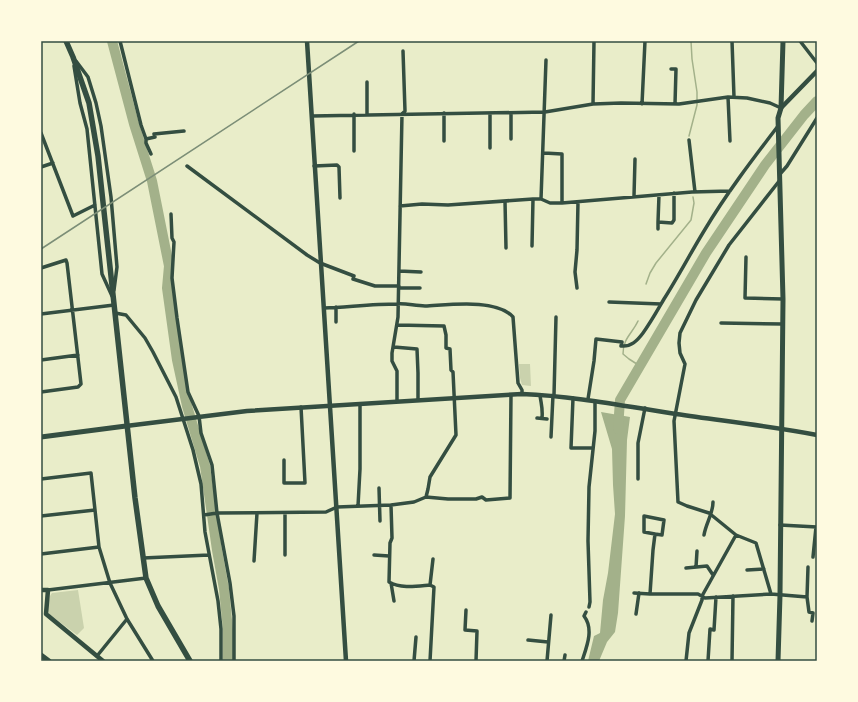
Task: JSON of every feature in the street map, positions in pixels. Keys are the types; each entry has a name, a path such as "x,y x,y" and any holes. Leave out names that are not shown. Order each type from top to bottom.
{"main road":[{"path":"66,41 89,103 98,156 126,426 146,578 158,606 190,661"},
{"path":"778,661 783,299 778,118 781,108 784,41"},
{"path":"41,437 126,426"},
{"path":"41,655 49,661"}],"street":[{"path":"120,41 141,125 151,154"},
{"path":"307,41 346,661"},
{"path":"593,104 594,41"},
{"path":"642,104 645,41"},
{"path":"732,41 734,97"},
{"path":"800,41 817,63"},
{"path":"397,401 396,371 392,361 397,325 399,287 402,114 406,111 403,51"},
{"path":"41,314 73,310 113,302 102,274 87,129 79,95 73,57"},
{"path":"541,199 544,153 546,60"},
{"path":"671,69 676,69 675,104"},
{"path":"312,116 354,114 545,112 593,104 675,104 693,103 728,97 747,98 770,103 781,108 817,71"},
{"path":"367,82 367,114"},
{"path":"728,97 730,141"},
{"path":"490,113 490,148"},
{"path":"511,113 511,138"},
{"path":"354,114 354,151"},
{"path":"444,114 444,142"},
{"path":"771,594 756,544 736,535 711,514 678,502 675,414 685,364 680,354 678,343 680,333 696,300 728,245 780,176 817,118"},
{"path":"588,399 596,339 622,342 621,346 628,347 642,334 656,314 704,230 750,162 778,126"},
{"path":"146,139 155,137 154,134 184,131"},
{"path":"41,133 54,163 73,216 95,205"},
{"path":"689,140 695,192"},
{"path":"544,153 562,154 562,203"},
{"path":"634,196 635,159"},
{"path":"41,166 54,163"},
{"path":"314,166 337,165 339,167 340,198"},
{"path":"187,166 200,174 234,202 320,263 354,276 353,279 367,284 375,286 420,288"},
{"path":"400,206 422,204 448,205 533,199 541,199 550,203 562,203 674,193 730,191"},
{"path":"658,222 672,223 674,220 674,193"},
{"path":"658,229 659,195"},
{"path":"532,246 533,199"},
{"path":"505,201 506,248"},
{"path":"577,288 575,272 578,202"},
{"path":"171,214 172,238 174,242 172,278 177,318 188,392 198,416 201,433 212,465 216,513 230,583 234,616 234,661"},
{"path":"746,257 745,298 783,299"},
{"path":"41,268 66,260 81,384 78,387 41,392"},
{"path":"399,272 421,272"},
{"path":"609,302 661,304"},
{"path":"324,308 398,304 422,306 471,304 499,308 513,317 518,383 522,390 522,394"},
{"path":"336,307 336,322"},
{"path":"115,313 126,315 145,338 176,397 185,418 201,484 205,532 218,601 221,628 221,661"},
{"path":"551,437 554,395 556,317"},
{"path":"721,323 783,324"},
{"path":"397,325 444,326 446,348 450,349 455,398 456,435 430,477 426,497"},
{"path":"394,347 417,349 418,400"},
{"path":"41,360 78,355"},
{"path":"204,515 216,513 326,512 337,507 391,505 414,502 426,497 476,499 482,497 486,500 510,498 511,394"},
{"path":"126,426 247,410 522,394 554,395 588,399 675,414 782,428 817,435"},
{"path":"537,418 545,418 540,395"},
{"path":"573,398 571,448 592,448"},
{"path":"589,607 588,487 597,401"},
{"path":"358,506 360,469 360,404"},
{"path":"284,460 284,483 305,483 301,407"},
{"path":"638,479 638,443 645,408"},
{"path":"41,479 91,473 100,547 110,583 127,619 152,659 148,661"},
{"path":"378,488 380,521"},
{"path":"704,535 708,518 713,510 713,502"},
{"path":"391,505 392,538 389,556 389,582 391,583 394,601"},
{"path":"41,516 95,510"},
{"path":"254,561 257,513"},
{"path":"285,513 285,555"},
{"path":"644,516 664,520 662,535 655,534 644,532 644,516"},
{"path":"780,525 816,527 813,557"},
{"path":"650,594 652,550 655,534"},
{"path":"686,661 689,633 702,600 702,596 736,535"},
{"path":"41,554 100,547"},
{"path":"696,567 697,551"},
{"path":"143,558 209,555"},
{"path":"374,555 389,556"},
{"path":"430,585 433,559"},
{"path":"686,568 707,566 713,575"},
{"path":"808,567 807,597 809,612 813,613 812,621"},
{"path":"747,570 764,569"},
{"path":"41,590 146,578"},
{"path":"391,583 404,586 430,585 434,587 430,661"},
{"path":"48,590 46,614 103,661"},
{"path":"636,614 636,593 698,594 705,598 771,594 807,597"},
{"path":"732,661 733,596"},
{"path":"708,661 710,629 714,630 716,597"},
{"path":"466,610 465,630 477,630 476,661"},
{"path":"582,661 590,633 588,621 584,616 586,612"},
{"path":"546,661 551,615"},
{"path":"97,656 127,619"},
{"path":"414,661 416,637"},
{"path":"528,640 548,642"},
{"path":"564,661 565,655"}],"shaded area":[{"path":"519,364 530,364 531,386 522,385"},
{"path":"601,412 630,417 627,440 625,516 618,613 615,632 607,642 599,661 588,661 594,636 600,633 615,514 612,449"},
{"path":"78,590 84,628 77,635 49,614 48,606 52,593"}],"waterway":[{"path":"112,41 134,124 152,181 169,266 167,288 177,360 187,406 205,466 224,589 228,630 228,661"},
{"path":"689,136 697,105 697,92 691,41"},
{"path":"618,429 620,400 706,253 765,165 804,115 817,101"},
{"path":"646,284 656,263 691,220 694,203 693,197"},
{"path":"638,321 624,344 623,354 640,366"}],"railway":[{"path":"41,249 359,41"}]}
